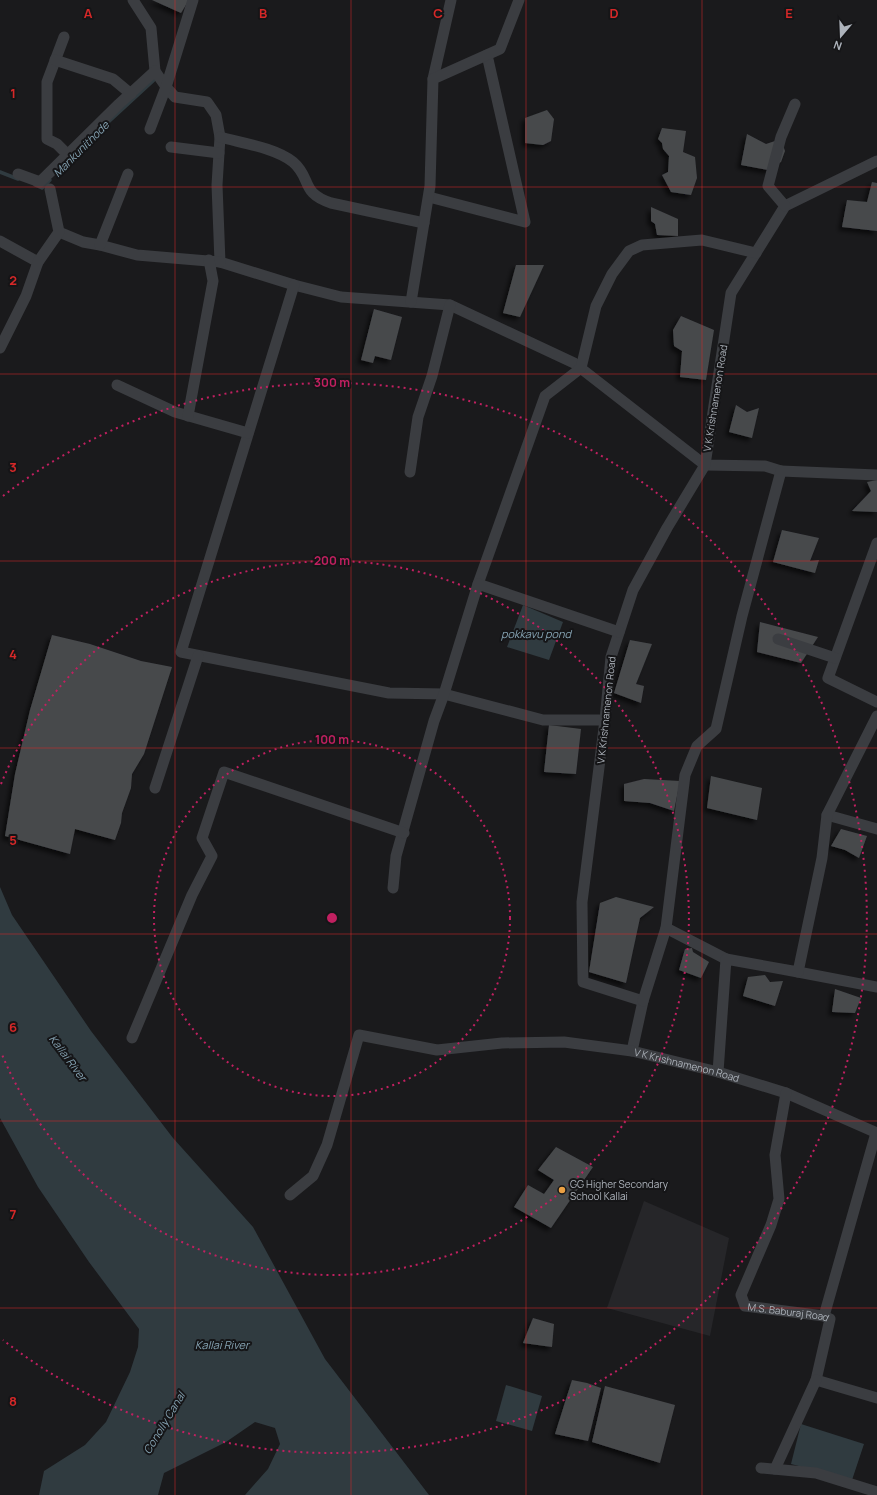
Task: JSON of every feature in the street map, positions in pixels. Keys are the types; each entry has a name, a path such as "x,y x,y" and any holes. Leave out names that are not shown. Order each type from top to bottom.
{"street":[{"path":"133,0 151,28 155,71 175,97 208,102 216,115 220,137 213,281 188,416"},
{"path":"150,129 166,87 193,0"},
{"path":"412,302 429,197 433,79 451,0"},
{"path":"433,79 500,49 519,0"},
{"path":"64,38 47,82 47,138 57,144 68,155"},
{"path":"429,197 525,222 487,55"},
{"path":"55,60 113,79 131,94"},
{"path":"18,174 40,182 155,71"},
{"path":"795,104 781,137 768,186 785,206 875,166"},
{"path":"220,137 275,152 291,160 300,168 308,187 318,199 331,204 424,223"},
{"path":"171,147 219,153"},
{"path":"100,245 128,174"},
{"path":"0,348 26,296 38,262 59,232 50,189"},
{"name":"V K Krishnamenon Road","path":"785,206 731,293 705,465 667,528 633,590 611,657 605,720 582,902 584,982 643,1001 632,1052 718,1072 786,1093 877,1133"},
{"path":"59,232 83,242 137,255 215,261 294,285 341,297 450,305 574,363 705,465 765,466 781,470 877,475"},
{"path":"393,888 396,856 404,833 434,721 444,694 478,584 545,396 581,368 596,306 612,274 629,251 642,245 702,240 756,253"},
{"path":"0,241 38,262"},
{"path":"294,285 181,652 389,693 444,694 543,720 605,720"},
{"path":"410,472 418,417 432,376 450,305"},
{"path":"117,385 175,412 248,433"},
{"path":"643,1001 666,928 685,775 697,746 716,729 742,616 781,470"},
{"path":"877,543 828,678 877,702"},
{"path":"478,584 619,632"},
{"path":"778,639 835,658"},
{"path":"155,788 198,656"},
{"path":"798,972 822,858 827,815 877,716"},
{"path":"132,1038 192,895 212,856 202,838 224,772 404,833"},
{"path":"827,815 877,829"},
{"path":"666,928 726,958 877,988"},
{"path":"718,1072 726,958"},
{"path":"290,1195 313,1176 327,1145 359,1035 437,1050 502,1044 564,1042 632,1052"},
{"name":"M.S. Baburaj Road","path":"786,1093 775,1155 778,1199 771,1225 741,1295 745,1306 824,1316 830,1319 816,1380"},
{"path":"824,1316 877,1133"},
{"path":"775,1469 816,1380 877,1398"},
{"path":"761,1468 816,1473 877,1492"}],"shaded area":[{"path":"644,1201 729,1238 710,1336 607,1308"}],"water":[{"name":"pokkavu pond","path":"523,605 563,622 549,660 507,647"},
{"name":"Kallai River","path":"0,887 12,915 91,1031 173,1138 253,1227 325,1359 429,1495 245,1495 268,1469 280,1444 275,1428 255,1422 226,1442 164,1473 158,1495 39,1495 44,1471 85,1445 106,1422 130,1372 138,1347 139,1329 89,1262 38,1187 0,1118"},
{"path":"506,1385 542,1396 532,1431 496,1421"},
{"path":"801,1424 864,1444 852,1480 791,1464"}],"building":[{"path":"152,0 189,0 181,13"},
{"path":"547,110 554,119 551,141 543,145 525,143 525,118"},
{"path":"662,128 686,131 683,152 695,157 697,178 691,195 671,192 662,175 668,172 669,156 663,149 662,143 658,139"},
{"path":"747,134 766,144 781,139 785,151 781,162 768,170 741,165"},
{"path":"872,182 877,183 877,231 842,227 847,200 867,202"},
{"path":"651,207 678,219 678,236 657,235 655,224 651,221"},
{"path":"516,265 544,265 520,317 503,313"},
{"path":"374,309 402,317 391,360 375,356 373,363 361,360"},
{"path":"681,316 714,330 706,380 680,377 682,351 674,346 673,330"},
{"path":"736,405 747,412 759,408 752,438 729,432"},
{"path":"877,480 877,512 852,511 871,491 867,482"},
{"path":"782,530 819,538 810,561 819,560 815,573 773,562"},
{"path":"760,622 818,637 801,663 757,652"},
{"path":"52,635 90,644 141,661 172,667 144,754 132,774 131,788 122,813 121,823 115,840 75,829 70,854 5,836 15,774 30,710"},
{"path":"630,640 652,644 636,684 644,686 641,703 614,693"},
{"path":"549,725 581,729 576,774 544,772"},
{"path":"711,776 762,788 757,820 707,808"},
{"path":"644,779 680,781 674,811 650,803 624,801 624,784"},
{"path":"841,829 867,836 859,858 845,850 831,846"},
{"path":"616,897 654,907 640,918 626,983 589,972 600,903"},
{"path":"692,948 693,952 709,962 701,978 679,970 685,949"},
{"path":"765,975 770,982 783,981 775,1006 743,996 748,977"},
{"path":"835,989 861,998 855,1013 832,1012"},
{"name":"GG Higher Secondary School Kallai","path":"556,1147 593,1167 551,1228 514,1207 528,1185 544,1194 554,1180 538,1170"},
{"path":"533,1318 554,1324 552,1347 523,1343"},
{"path":"572,1380 601,1388 588,1441 555,1434"},
{"path":"605,1386 675,1405 660,1463 592,1442"}],"waterway":[{"name":"Mankunithode","path":"104,126 154,80"},
{"name":"Mankunithode","path":"0,172 18,179"},
{"name":"Mankunithode","path":"35,185 42,188 50,180"}],"place":[{"name":"GG Higher Secondary School Kallai","path":"562,1190"}],"water label":[{"name":"Conolly Canal","path":"164,1423"}]}
